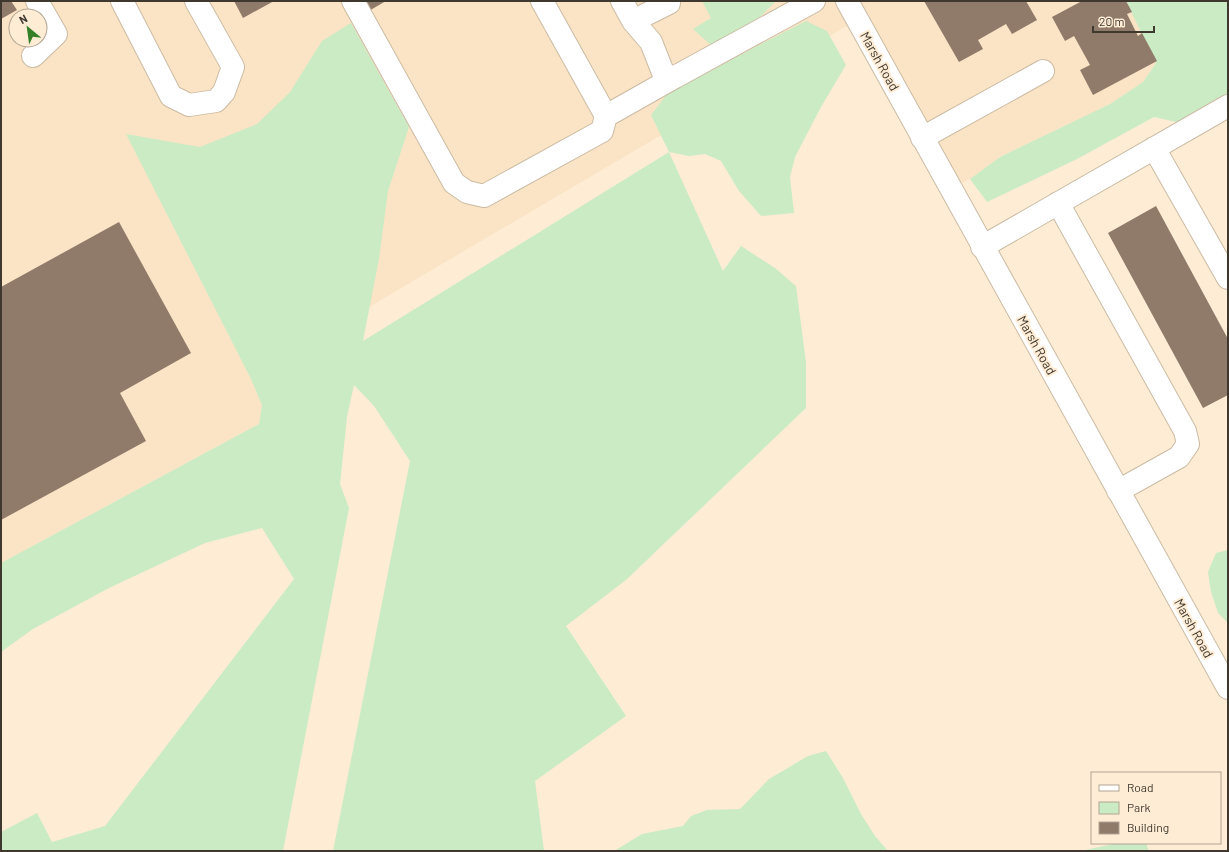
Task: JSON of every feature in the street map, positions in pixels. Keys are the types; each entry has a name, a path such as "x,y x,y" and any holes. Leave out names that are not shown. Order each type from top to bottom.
{"street":[{"path":"33,56 56,34 38,1"},
{"path":"122,1 171,96 188,105 216,101 224,92 233,67 196,1"},
{"path":"353,1 454,183 467,192 484,196 602,131 606,116 542,1"},
{"path":"622,1 633,21 651,42 664,75 675,78"},
{"path":"633,21 669,3 669,1"},
{"path":"606,116 814,1"},
{"name":"Marsh Road","path":"847,1 982,247 1228,688"},
{"path":"922,138 1043,71"},
{"path":"982,247 1228,106"},
{"path":"1154,148 1228,278"},
{"path":"1058,203 1186,431 1188,444 1179,457 1118,490"}],"shaded area":[{"path":"1,1 840,1 853,24 843,28 250,377 262,405 259,424 1,563"},
{"path":"847,1 1127,1 1157,61 1143,82 1110,104 1000,157 970,179 950,189"}],"green space":[{"path":"702,1 776,1 759,18 714,48 693,29 711,18"},
{"path":"1126,1 1228,1 1228,99 1225,102 1176,122 1154,117 1077,159 987,202 970,179 1000,157 1110,104 1143,82 1156,63"},
{"path":"806,21 827,31 846,65 821,107 795,157 790,177 794,213 761,216 739,191 721,161 705,154 689,156 669,152 651,115 667,94"},
{"path":"351,23 409,127 388,191 379,259 363,341 669,152 723,271 741,246 775,268 796,286 806,362 806,408 626,580 566,626 626,716 535,781 544,851 333,851 410,461 374,406 354,385 347,417 340,484 349,508 283,851 1,851 1,832 37,813 52,842 105,826 294,579 262,528 205,543 109,588 33,629 1,652 1,563 259,424 262,405 250,377 126,134 200,147 257,124 290,92 322,41"},
{"path":"1228,550 1228,623 1218,613 1211,592 1208,572 1216,553"},
{"path":"826,751 843,778 861,814 875,836 888,851 614,851 642,834 683,826 691,816 707,810 740,809 769,779 808,756"},
{"path":"1113,844 1146,844 1149,851 1080,851"}],"building":[{"path":"1,1 11,1 16,8 8,8 8,15 1,19"},
{"path":"234,1 274,1 243,18"},
{"path":"361,1 386,1 367,12"},
{"path":"924,1 1026,1 1037,20 1012,34 1006,24 978,40 983,49 959,62"},
{"path":"1082,1 1126,1 1132,12 1127,14 1138,36 1142,33 1157,61 1093,95 1080,70 1090,65 1074,36 1065,41 1052,17"},
{"path":"1156,206 1228,339 1228,395 1203,408 1108,233"},
{"path":"119,222 191,353 120,393 146,441 1,520 1,287"}]}
